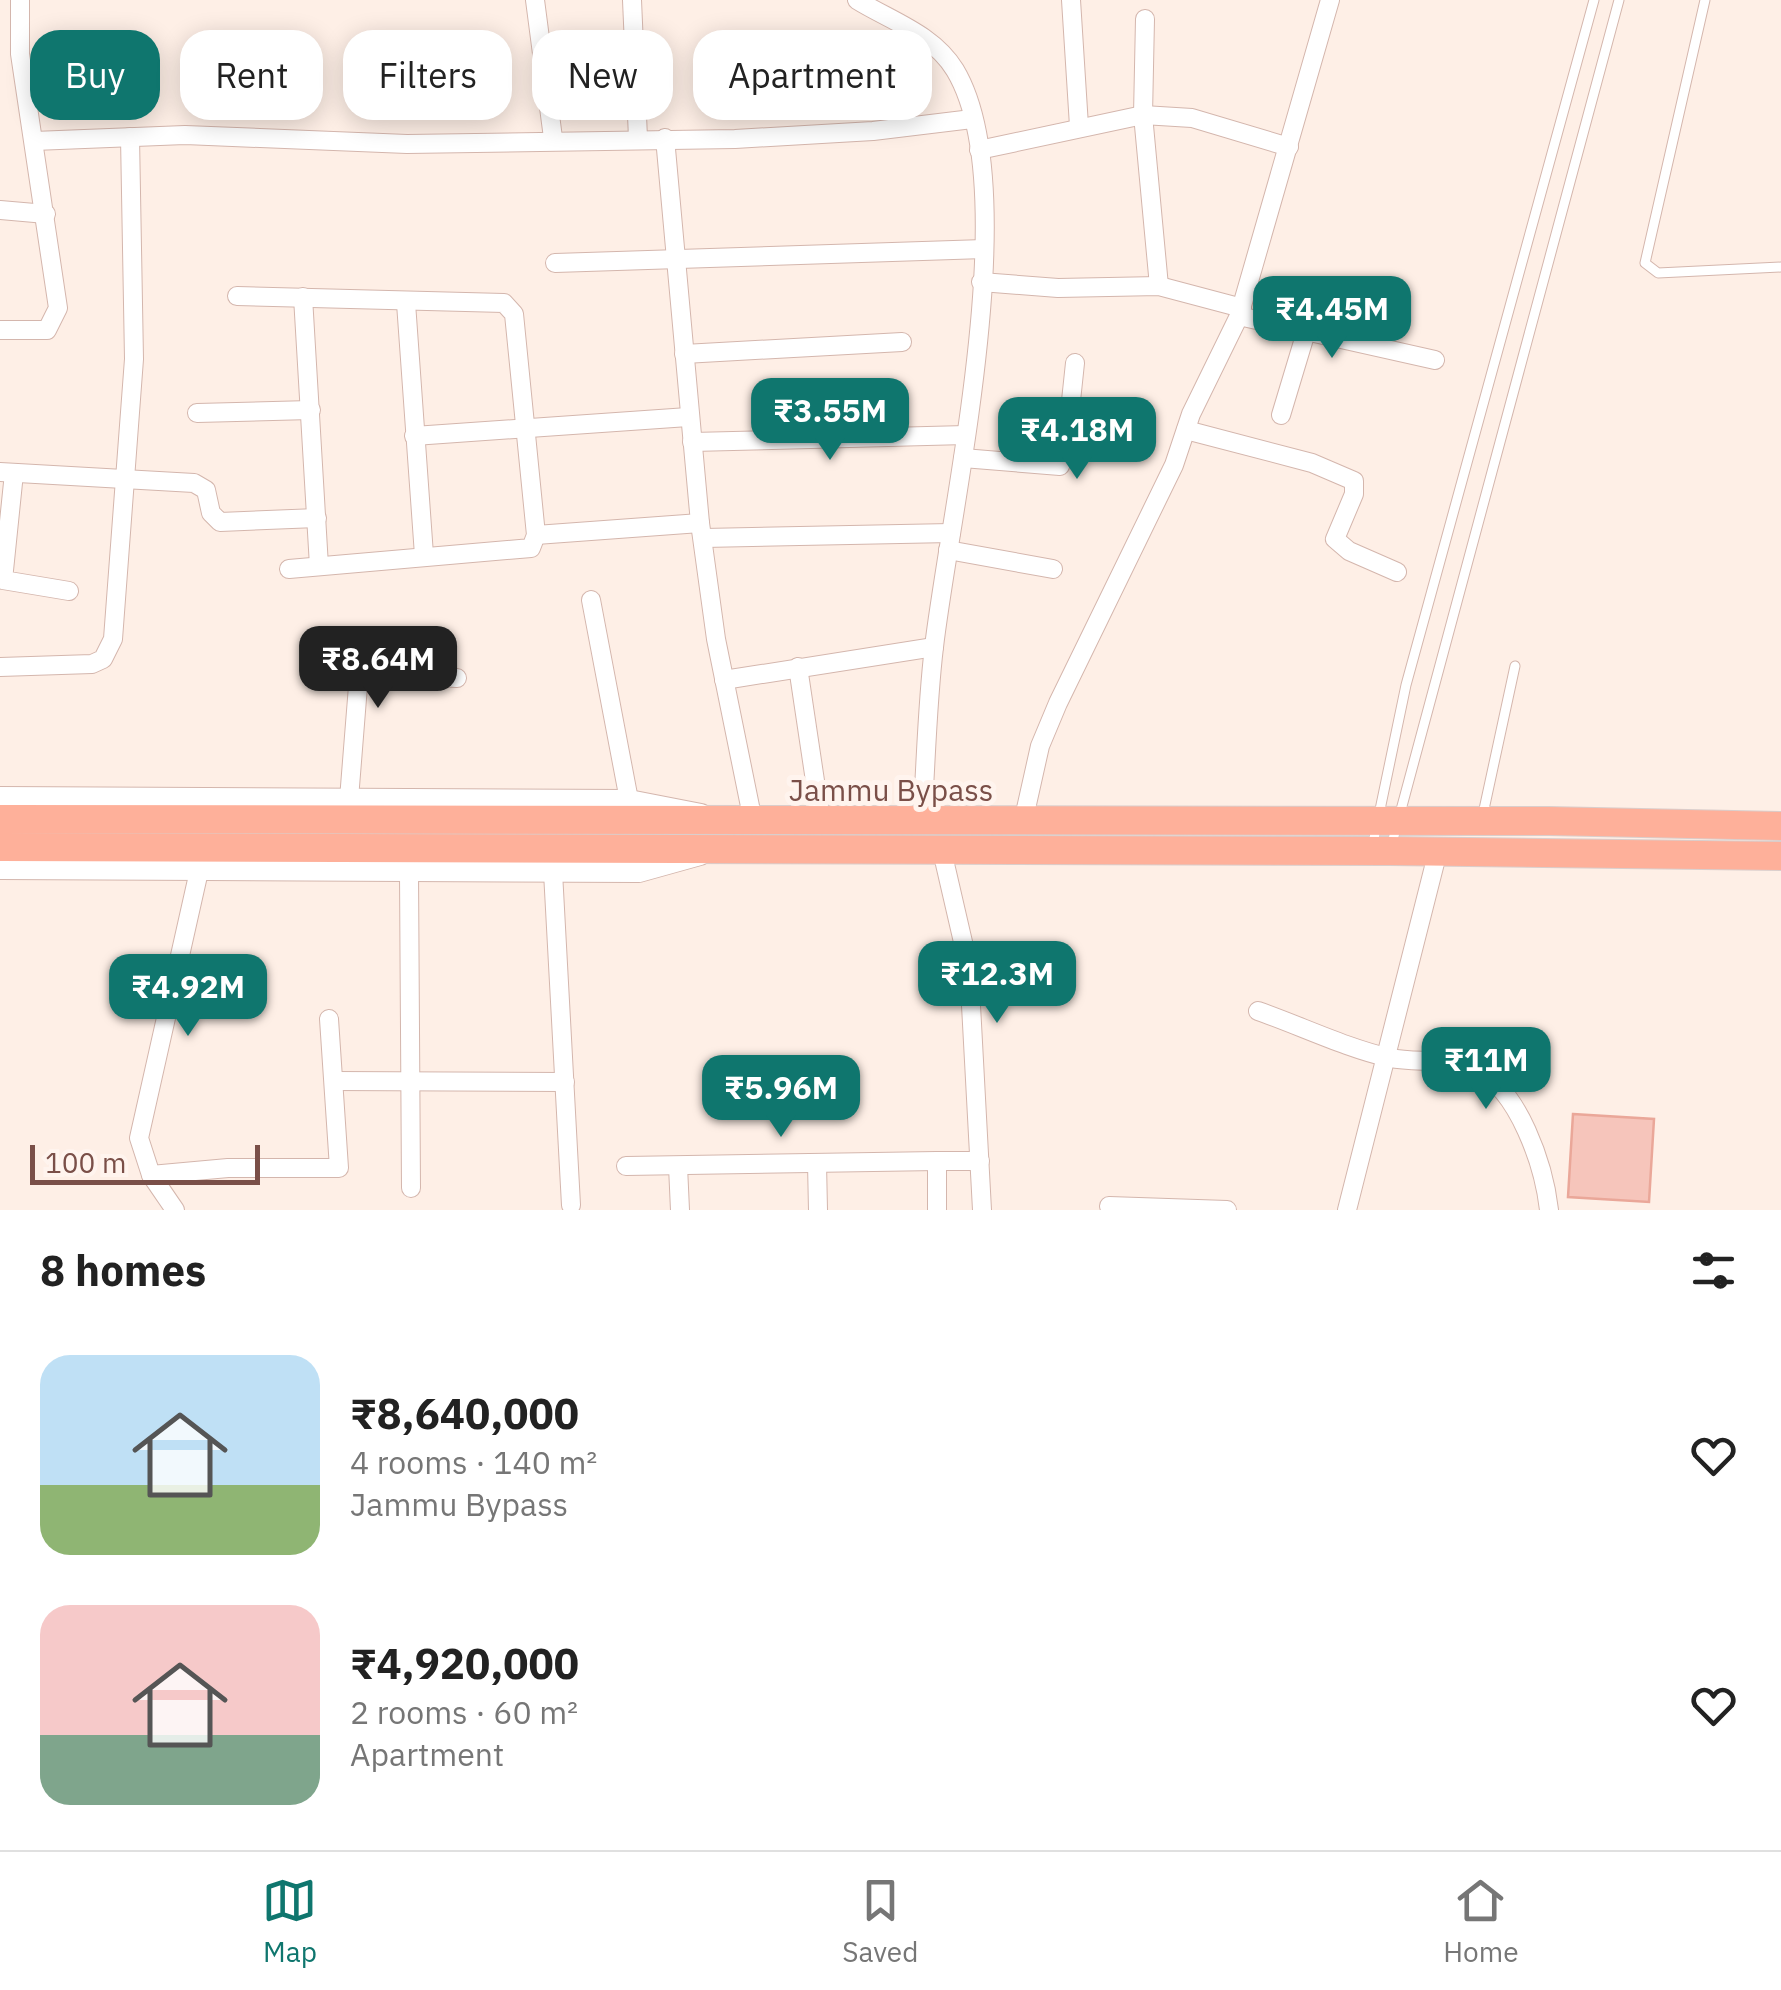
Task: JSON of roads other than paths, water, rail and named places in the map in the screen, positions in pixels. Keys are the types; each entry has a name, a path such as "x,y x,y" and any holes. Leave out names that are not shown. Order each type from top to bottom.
{"highway":[{"name":"Jammu Bypass","path":"0,818 1781,826"},
{"name":"Jammu Bypass","path":"0,848 1438,851 1781,856"}],"street":[{"path":"0,330 39,333 57,317 46,214 20,54 20,0"},
{"path":"535,0 553,138"},
{"path":"632,0 638,138"},
{"path":"857,0 938,49 955,70 979,150 982,282 963,458 934,648 922,822"},
{"path":"1071,0 1079,126"},
{"path":"1023,822 1040,746 1174,466 1186,430 1241,312 1330,0"},
{"path":"1145,19 1143,115 1158,286"},
{"path":"979,150 1143,115 1192,118 1289,147"},
{"path":"34,141 235,136 407,144 553,138 803,136 972,120"},
{"path":"0,667 92,664 110,650 128,479 134,359 130,137"},
{"path":"665,138 688,417 702,531 724,680 753,821"},
{"path":"0,210 46,214"},
{"path":"555,263 674,256 984,250"},
{"path":"982,282 1058,288 1158,286 1306,332 1435,360"},
{"path":"237,296 512,306 536,535 531,548 289,569"},
{"path":"302,298 320,566"},
{"path":"406,303 424,555"},
{"path":"1280,414 1306,332"},
{"path":"684,354 902,342"},
{"path":"963,458 1060,466 1066,448 1075,363"},
{"path":"197,413 311,410"},
{"path":"414,436 688,417"},
{"path":"1186,430 1312,463 1354,480 1354,494 1335,539 1349,551 1398,572"},
{"path":"692,442 966,435"},
{"path":"69,591 3,580 7,473 199,484 220,522 317,518"},
{"path":"536,535 702,531 950,541 1053,568"},
{"path":"591,600 629,800"},
{"path":"724,680 934,648"},
{"path":"798,667 820,821"},
{"path":"349,799 358,686 382,674 457,678"},
{"path":"0,797 629,800 688,808 718,821"},
{"path":"0,869 639,872 711,850"},
{"path":"1347,1210 1390,1058 1438,851"},
{"path":"942,852 969,968 982,1210"},
{"path":"175,1210 151,1175 139,1138 200,871"},
{"path":"554,872 571,1205"},
{"path":"409,873 411,1188"},
{"path":"1258,1011 1390,1058 1460,1065 1484,1075 1514,1110 1544,1178 1549,1210"},
{"path":"151,1175 228,1168 339,1168 330,1018"},
{"path":"334,1082 565,1082"},
{"path":"937,1161 937,1210"},
{"path":"626,1166 980,1161"},
{"path":"817,1163 818,1210"},
{"path":"678,1166 680,1210"},
{"path":"1109,1206 1226,1210"}],"lane":[{"path":"1380,851 1406,684 1594,0"},
{"path":"1380,851 1619,0"},
{"path":"1705,0 1644,263 1658,273 1781,266"},
{"path":"1481,822 1515,666"}]}
